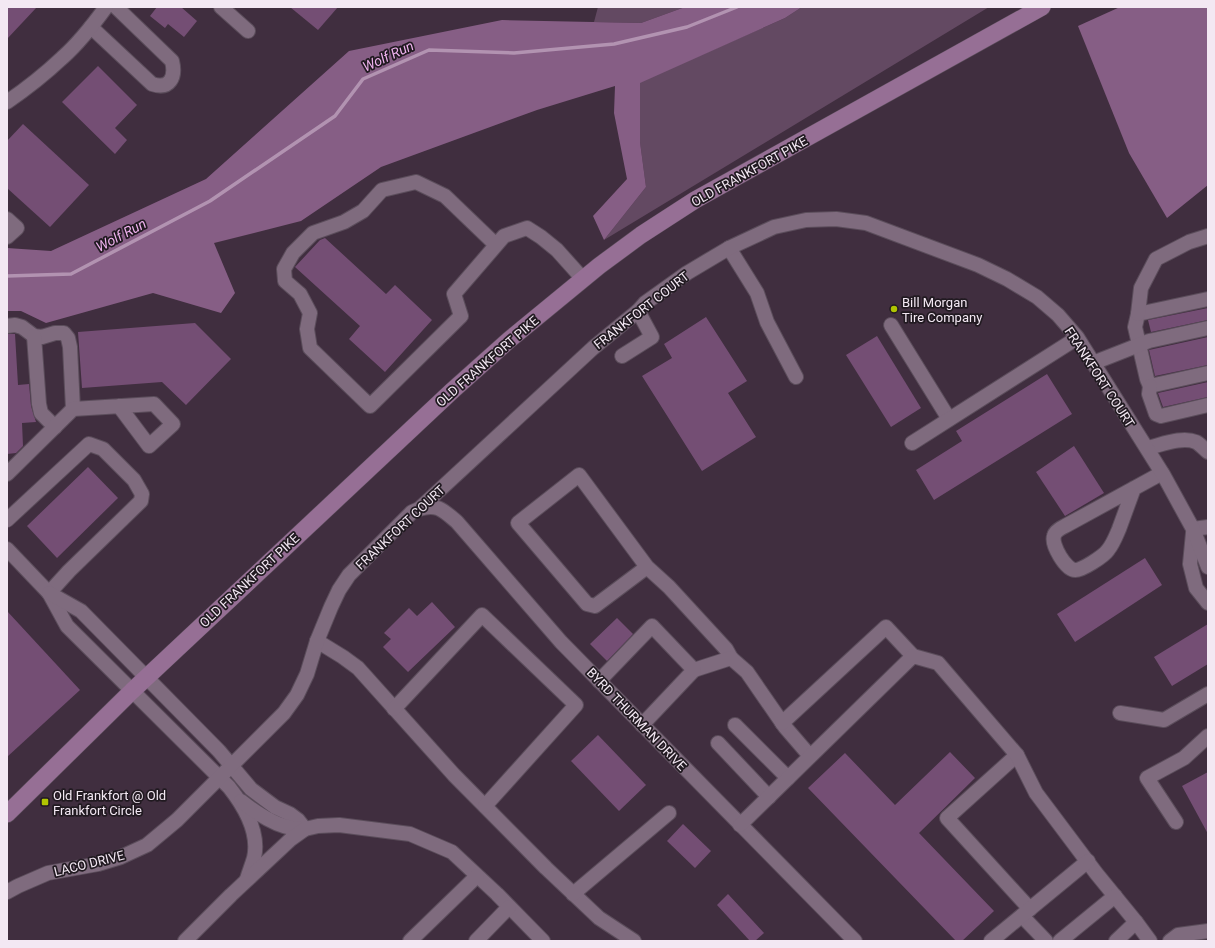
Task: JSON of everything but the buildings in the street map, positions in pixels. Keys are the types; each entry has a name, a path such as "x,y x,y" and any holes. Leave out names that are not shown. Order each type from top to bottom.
{"main road":[{"name":"OLD FRANKFORT PIKE","path":"7,814 146,677 453,390 509,340 583,279 641,235 695,200 1042,7"}],"street":[{"path":"7,102 63,58 91,27 106,7"},
{"path":"91,27 152,84 159,87 166,85 172,77 174,70 172,61 116,7"},
{"path":"221,7 248,31"},
{"path":"496,245 445,196 416,182 382,190 362,211 344,222 314,233 293,253 284,269 285,281 300,294 310,313 307,329 310,348 370,406 462,316 454,294 504,236 527,228 557,250 583,279"},
{"path":"7,219 17,228 7,237"},
{"name":"FRANKFORT COURT","path":"219,778 284,713 298,695 307,674 317,641 339,590 349,575 412,512 419,509 593,348 638,311 645,303 687,273 729,248 774,227 806,220 836,219 866,223 978,265 1007,279 1037,297 1058,315 1077,338 1093,362 1162,473 1193,529 1208,567"},
{"path":"1208,236 1189,242 1156,259 1141,288 1136,327 1139,345 1150,386 1149,394 1156,414 1161,416 1208,405"},
{"path":"729,248 757,293 767,322 796,377"},
{"path":"1138,314 1208,299"},
{"path":"622,356 652,337 638,311"},
{"path":"7,326 15,325 22,327 34,336 42,337 55,333 64,333 68,338 70,347 72,409"},
{"path":"891,325 949,419"},
{"path":"1093,362 1149,341 1208,328"},
{"path":"34,336 41,413 55,426"},
{"path":"912,443 1077,338"},
{"path":"1150,386 1208,373"},
{"path":"7,474 72,409 119,406"},
{"path":"1147,448 1177,441 1189,440 1198,443 1208,452"},
{"path":"7,520 89,444 103,449 134,480 142,494 142,501 49,593"},
{"path":"1134,488 1108,551 1082,569 1074,570 1069,568 1058,552 1054,543 1054,536 1057,531 1065,526 1134,488 1162,473"},
{"path":"647,566 595,606 587,604 518,523 579,475 647,566 685,604 726,649 731,658 747,672 782,723 810,756"},
{"name":"BYRD THURMAN DRIVE","path":"419,509 427,506 437,507 446,512 457,522 561,642 855,941"},
{"path":"1193,529 1208,527"},
{"path":"1193,529 1208,540"},
{"path":"1193,529 1190,564 1196,588 1208,603"},
{"path":"7,550 49,593 67,626 219,778 238,799 248,807 277,824 292,829 305,829 339,824 410,834 452,852 543,941"},
{"path":"49,593 81,611 219,751 251,789 274,807 290,814 298,820 305,829"},
{"path":"394,708 482,615 576,705 485,806"},
{"path":"599,681 652,626 694,670"},
{"path":"782,723 886,627 913,656 938,663 1016,755 1036,793 1150,941"},
{"path":"317,641 358,668 454,775 573,894 599,918 634,941"},
{"path":"740,825 913,656"},
{"path":"642,724 694,670 731,658"},
{"path":"1120,713 1164,720 1208,694"},
{"path":"735,725 788,778"},
{"path":"1176,822 1147,778 1184,758 1208,736"},
{"path":"718,743 769,797"},
{"path":"1016,755 947,818 1026,912 1046,941"},
{"name":"LACO DRIVE","path":"7,892 48,873 98,864 121,857 147,845 177,820 219,778"},
{"path":"238,799 253,831 254,857 246,881"},
{"path":"573,894 669,813"},
{"path":"185,941 285,844 305,829"},
{"path":"991,941 1088,862"},
{"path":"410,941 477,876"},
{"path":"1060,941 1115,896"},
{"path":"476,941 509,907"},
{"path":"1116,941 1136,922"},
{"path":"1170,941 1178,935 1208,931"}],"shaded area":[{"path":"598,7 685,7 641,23 594,22"},
{"path":"685,7 802,7 785,18 640,83 640,142 646,187 604,240 593,216 627,179 614,113 615,86 537,110 381,167 301,221 214,243 235,293 221,313 153,293 46,323 21,311 7,311 7,248 51,251 206,179 349,51 502,20 641,23"},
{"path":"802,7 989,7 604,240 646,187 640,142 640,82 785,18"},
{"path":"1120,7 1208,7 1208,185 1167,218 1129,153 1078,26"}],"waterway":[{"name":"Wolf Run","path":"7,276 71,274 210,201 335,116 363,79 429,50 514,53 614,44 687,27 737,7"}],"place":[{"name":"Bill Morgan Tire Company","path":"894,309"},
{"name":"Old Frankfort @ Old Frankfort Circle","path":"45,802"}]}
